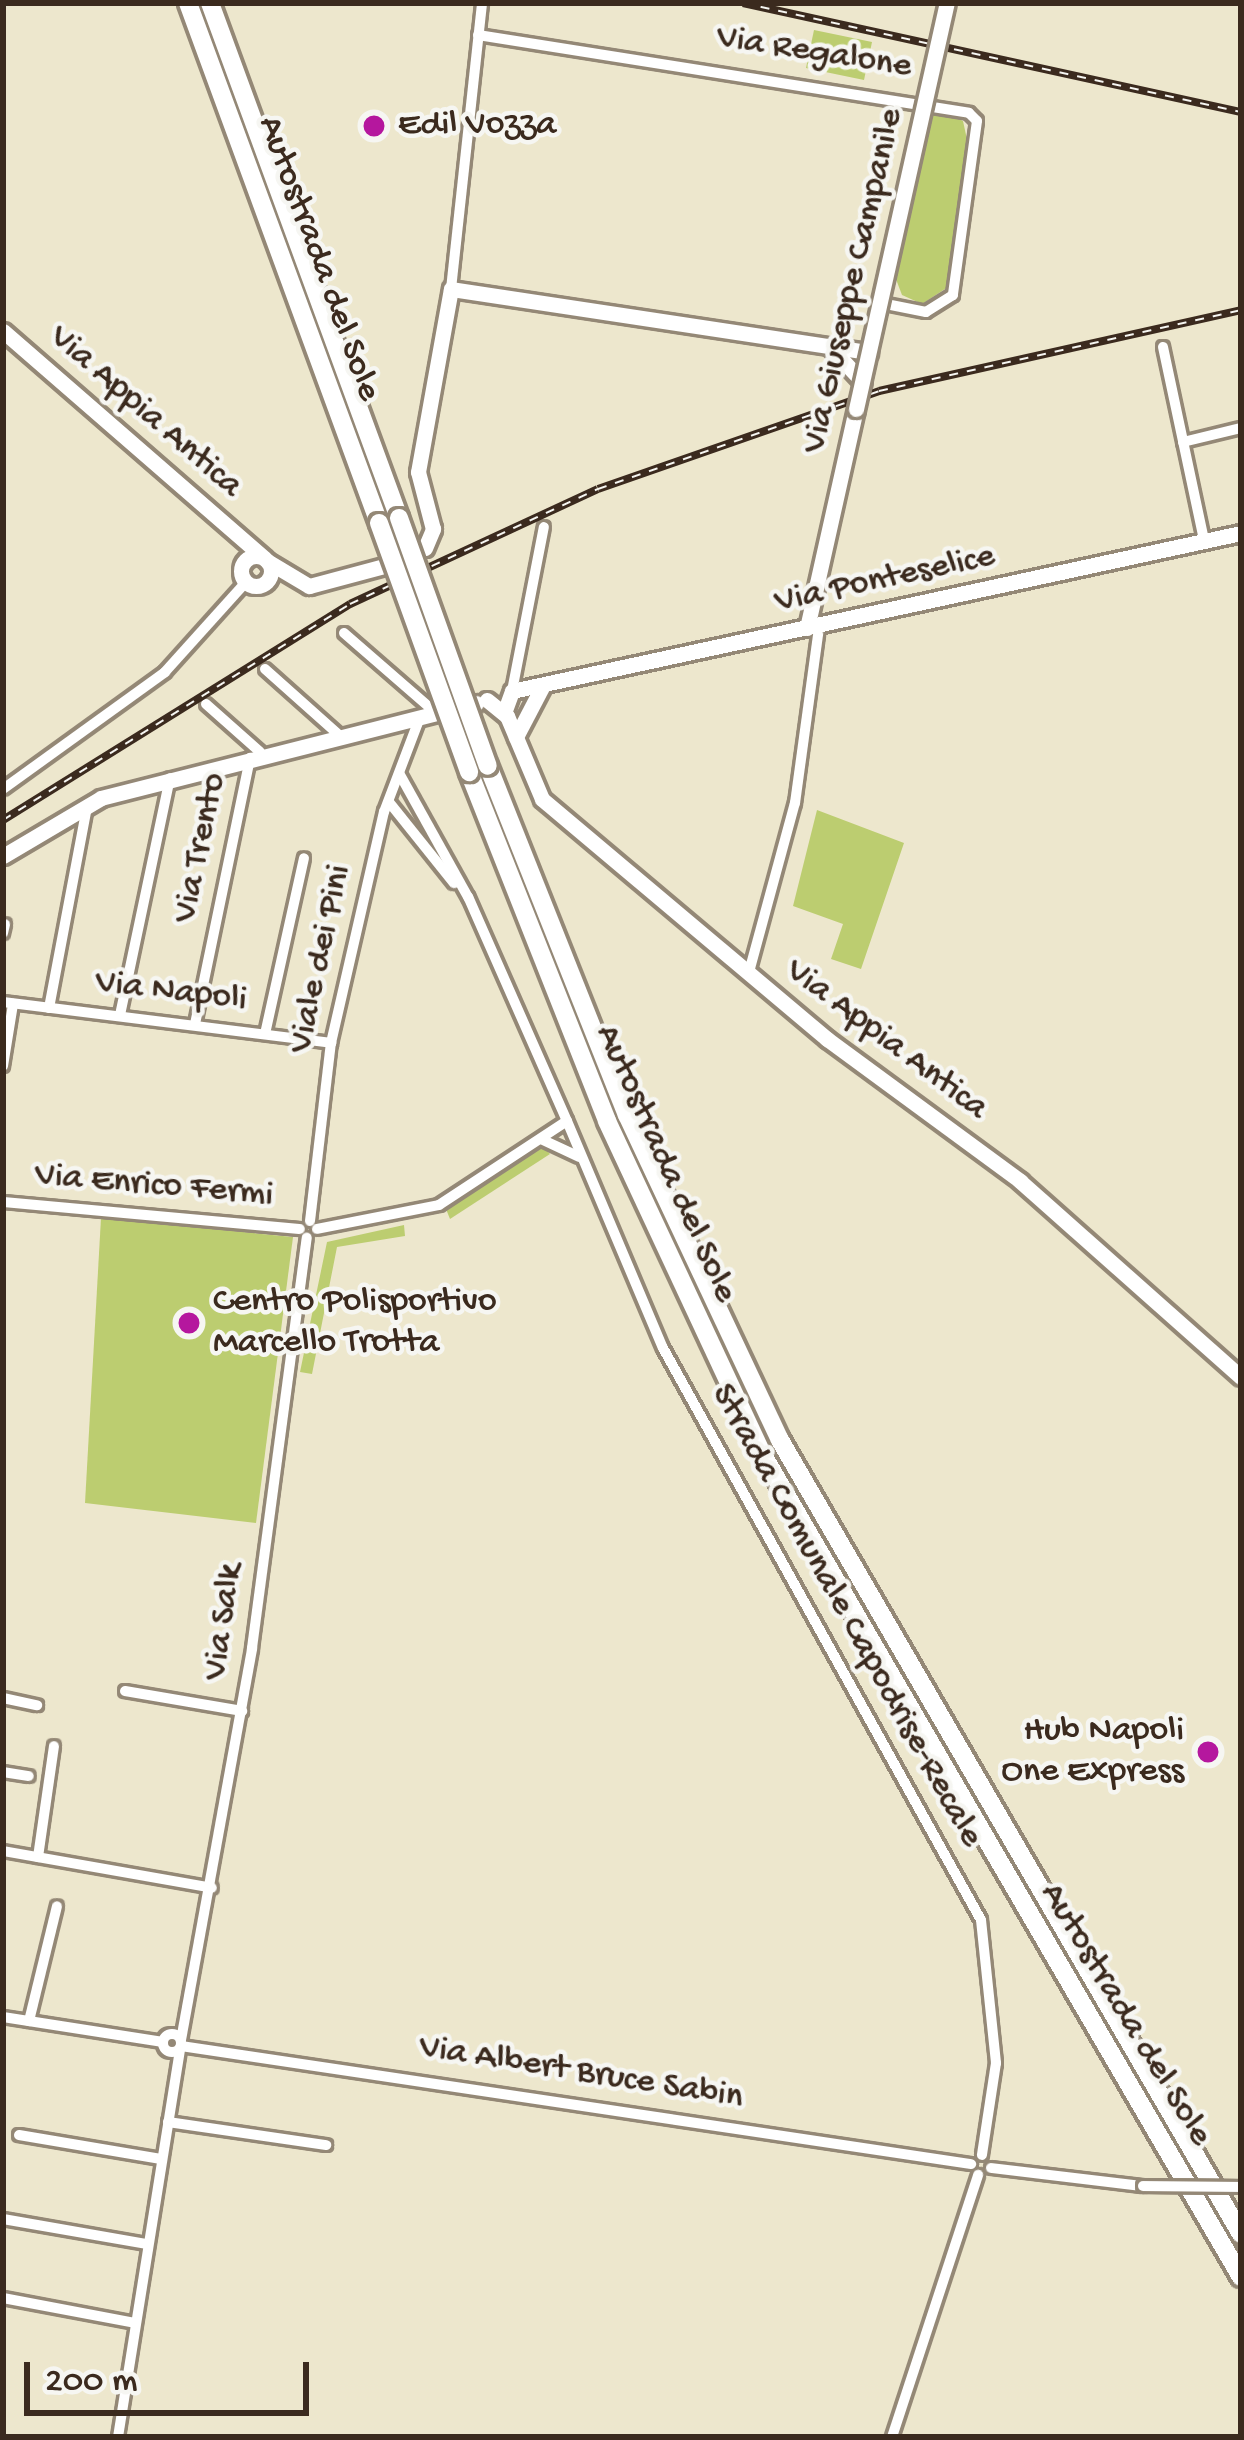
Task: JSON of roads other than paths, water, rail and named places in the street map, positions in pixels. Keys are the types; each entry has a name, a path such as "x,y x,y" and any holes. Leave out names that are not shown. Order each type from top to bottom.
{"highway":[{"name":"Autostrada del Sole","path":"188,3 389,520"},
{"name":"Autostrada del Sole","path":"210,3 389,520 607,1121 763,1455 1241,2277"},
{"name":"Autostrada del Sole","path":"478,769 627,1115 781,1440 1241,2234"}],"street":[{"path":"425,548 433,529 418,472 451,290 482,3"},
{"name":"Via Giuseppe Campanile","path":"818,628 856,410 947,3"},
{"name":"Via Regalone","path":"478,34 957,108 977,121 967,209 949,301 926,312 881,303"},
{"path":"451,290 869,352"},
{"name":"Via Appia Antica","path":"3,331 291,578"},
{"path":"824,345 862,382"},
{"path":"1163,347 1204,540"},
{"path":"1183,442 1241,428"},
{"path":"516,713 512,691 544,527"},
{"name":"Via Ponteselice","path":"3,856 87,806 255,753 428,715 512,691 818,628 1241,532"},
{"name":"Via Appia Antica","path":"244,541 246,582"},
{"path":"243,563 266,560 265,583"},
{"path":"3,789 165,672 246,582 291,578 316,586 384,566"},
{"path":"749,972 795,803 818,628"},
{"path":"344,633 428,715"},
{"path":"265,669 338,734"},
{"path":"516,713 542,686"},
{"path":"512,691 516,713"},
{"path":"484,701 516,713"},
{"path":"206,704 255,753"},
{"name":"Via Appia Antica","path":"516,713 515,740 542,800 749,972 1020,1181 1241,1377"},
{"name":"Viale dei Pini","path":"309,1229 331,1043 388,802 428,715"},
{"name":"Via Trento","path":"195,1024 255,753"},
{"path":"400,775 468,897"},
{"path":"120,1015 170,778"},
{"path":"388,802 468,897"},
{"path":"49,1008 87,806"},
{"path":"265,1034 304,858"},
{"name":"Strada Comunale Capodrise-Recale","path":"468,897 663,1348 981,1920 996,2063 982,2155"},
{"path":"3,1066 8,1003"},
{"name":"Via Napoli","path":"8,1003 331,1043"},
{"name":"Via Enrico Fermi","path":"3,1202 309,1229 439,1205 567,1121"},
{"path":"540,1140 584,1162"},
{"name":"Via Salk","path":"118,2437 175,2073 173,2043 212,1888 242,1711 309,1229"},
{"path":"125,1691 242,1711"},
{"path":"3,1698 37,1705"},
{"path":"38,1857 54,1746"},
{"path":"3,1772 29,1776"},
{"path":"3,1851 212,1888"},
{"path":"29,2021 57,1906"},
{"name":"Via Albert Bruce Sabin","path":"3,2017 974,2170"},
{"path":"168,2122 326,2146"},
{"path":"19,2135 161,2159"},
{"path":"892,2437 982,2155 991,2168"},
{"path":"974,2170 1143,2186 1241,2187"},
{"path":"3,2218 146,2244"},
{"path":"3,2298 135,2324"}],"railway":[{"path":"743,3 1241,112"},
{"path":"3,820 350,604 598,489 879,391 1241,310"}],"place":[{"name":"Edil Vozza","path":"374,126"},
{"name":"Centro Polisportivo Marcello Trotta","path":"189,1323"},
{"name":"Hub Napoli One Express","path":"1208,1752"}]}
